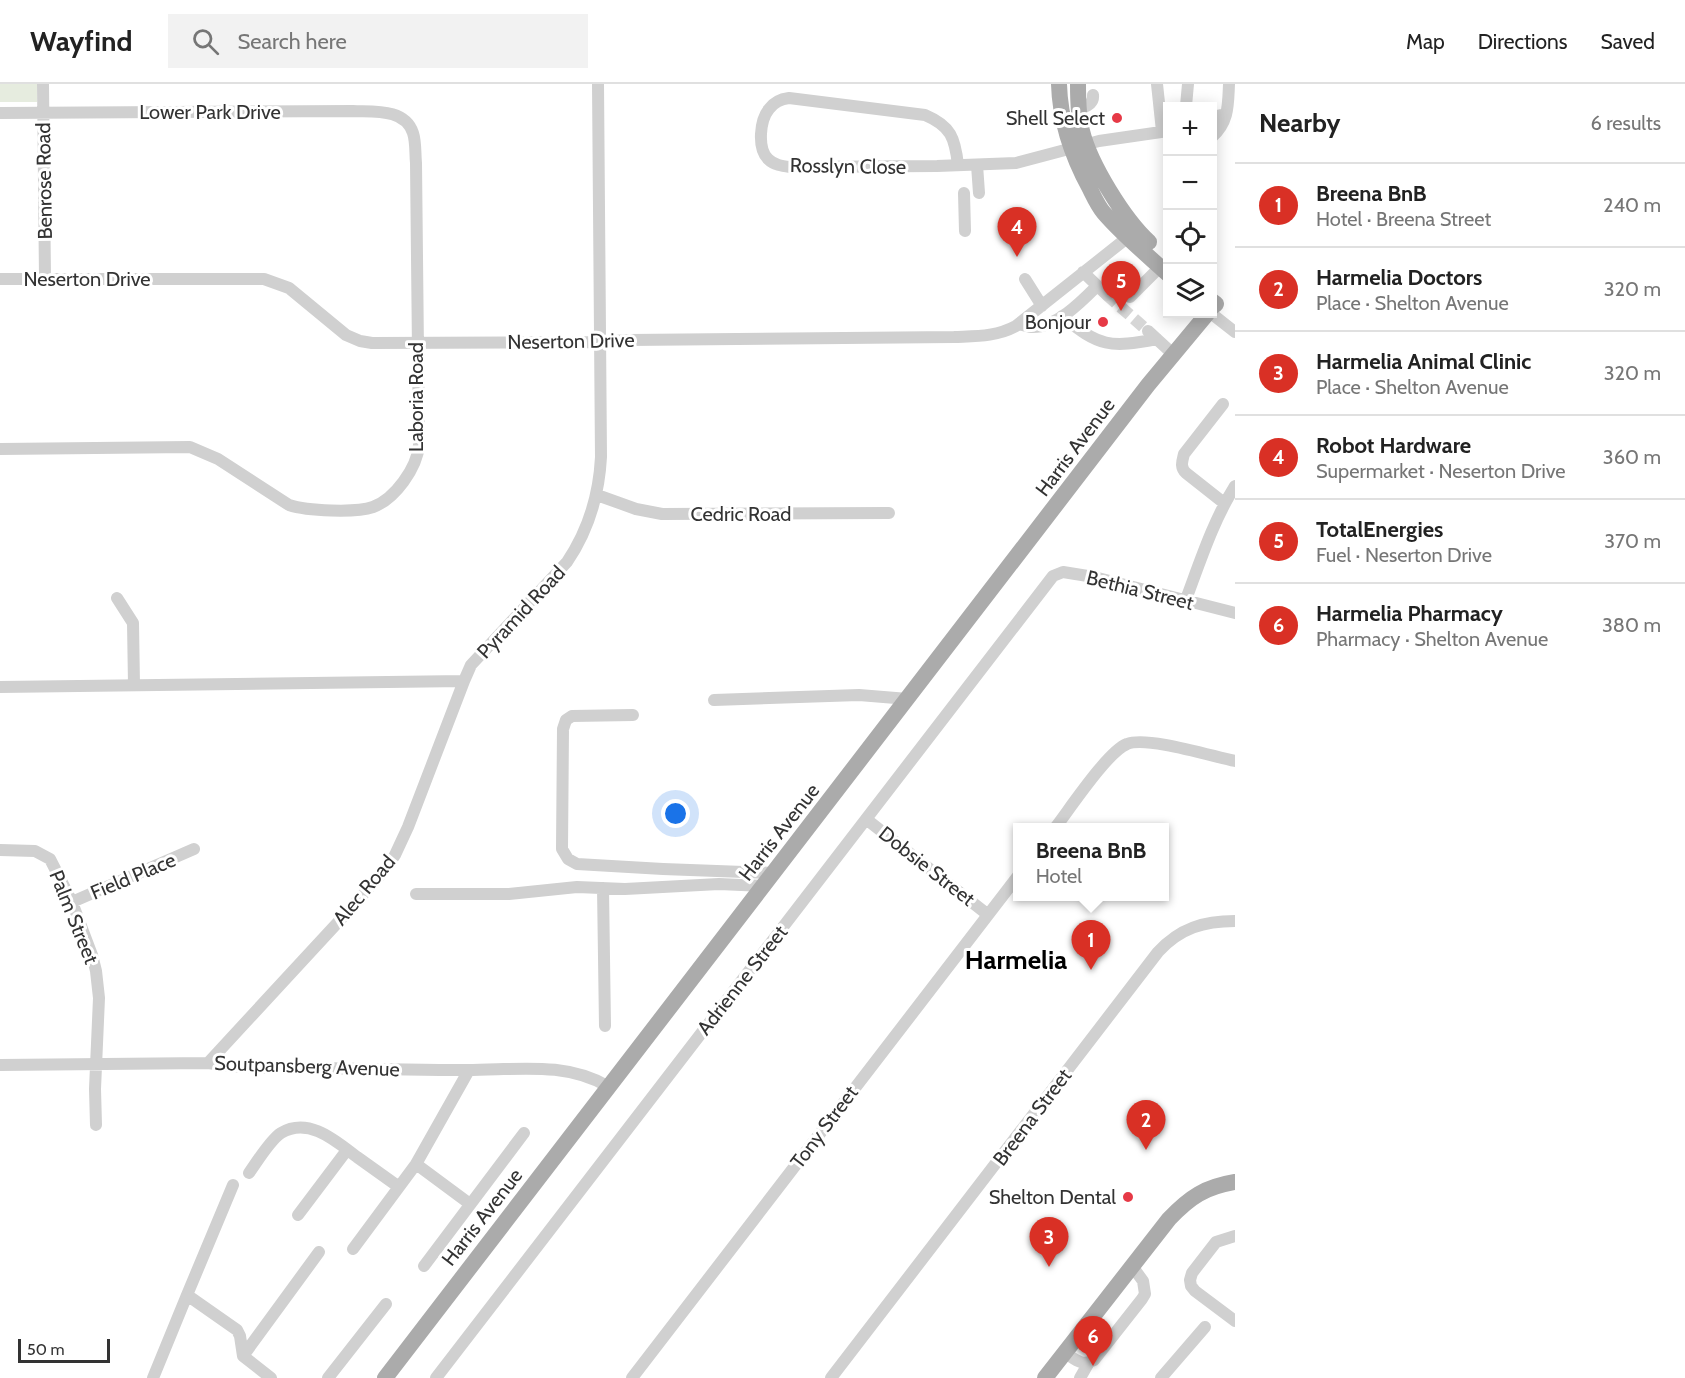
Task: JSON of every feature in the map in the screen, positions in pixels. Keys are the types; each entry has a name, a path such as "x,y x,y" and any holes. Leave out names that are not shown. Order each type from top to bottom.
{"main road":[{"path":"1059,84 1059,99 1078,147 1104,179 1133,233 1163,265"},
{"path":"1078,84 1082,129 1078,147"},
{"name":"Harris Avenue","path":"385,1378 1173,354 1207,318"},
{"path":"1046,1378 1169,1219 1190,1199 1214,1186 1235,1182"}],"street":[{"name":"Benrose Road","path":"43,84 45,279"},
{"name":"Pyramid Road","path":"464,681 471,665 567,562 577,546 597,495 601,457 598,84"},
{"path":"1157,84 1163,119"},
{"path":"1180,102 1181,84"},
{"path":"1186,102 1188,84"},
{"path":"1217,116 1227,84"},
{"path":"1217,132 1227,115 1227,84"},
{"path":"1080,109 1089,105 1093,95"},
{"name":"Rosslyn Close","path":"958,165 956,146 950,133 939,121 925,115 789,98 771,106 763,122 764,154 772,162 784,166 977,165 1016,163 1078,147 1163,131"},
{"name":"Lower Park Drive","path":"0,113 390,112 400,118 413,132"},
{"name":"Laboria Road","path":"0,449 190,447 208,454 289,505 299,508 334,510 373,507 390,495 412,470 418,456 417,207 413,132"},
{"path":"977,165 979,193"},
{"path":"964,193 965,231"},
{"name":"Neserton Drive","path":"0,279 264,279 289,288 353,338 372,343 983,336 1004,332 1019,324 1133,233"},
{"path":"1130,297 1163,269"},
{"path":"1083,272 1107,295"},
{"path":"1025,279 1042,306"},
{"path":"1019,324 1034,327 1062,316 1078,306 1097,286"},
{"path":"1217,313 1235,332"},
{"path":"1062,316 1083,333 1103,343 1135,343 1153,335 1173,354"},
{"path":"1224,404 1184,454 1182,466 1194,480 1224,503"},
{"path":"1185,602 1224,503 1235,486"},
{"name":"Cedric Road","path":"597,495 636,509 662,514 889,513"},
{"name":"Bethia Street","path":"1048,582 1055,574 1067,572 1235,613"},
{"name":"Adrienne Street","path":"436,1378 1048,582"},
{"path":"117,598 133,623 134,685"},
{"path":"0,687 464,681"},
{"name":"Alec Road","path":"208,1063 341,919 390,862 408,827 464,681"},
{"path":"714,700 859,695 908,699"},
{"path":"633,715 572,716 566,720 563,729 562,849 568,859 577,864 769,880"},
{"path":"1059,823 1104,765 1117,750 1128,743 1146,742 1235,761"},
{"name":"Dobsie Street","path":"866,819 987,914"},
{"name":"Field Place","path":"72,902 194,849"},
{"name":"Palm Street","path":"0,850 29,850 45,855 54,864 72,902 96,971 99,998 96,1125"},
{"path":"416,894 509,894 577,887 719,885 769,880"},
{"name":"Tony Street","path":"632,1378 1013,881"},
{"path":"603,888 605,1026"},
{"name":"Breena Street","path":"831,1378 1158,952 1171,939 1187,929 1213,921 1235,921"},
{"name":"Soutpansberg Avenue","path":"0,1065 208,1063 235,1067 470,1070 542,1068 588,1076 609,1088"},
{"path":"353,1249 416,1164 470,1070"},
{"path":"249,1173 278,1135 301,1128 312,1129 326,1135 399,1187"},
{"path":"424,1266 524,1133"},
{"path":"298,1215 347,1150"},
{"path":"416,1164 470,1204"},
{"path":"153,1378 233,1185"},
{"path":"1235,1236 1216,1242 1192,1273 1190,1280 1195,1291 1235,1321"},
{"path":"243,1356 319,1252"},
{"path":"1080,1378 1088,1364 1094,1360 1145,1294 1143,1281 1132,1266"},
{"path":"187,1295 237,1330 243,1356 271,1378"},
{"path":"328,1378 386,1304"},
{"path":"1161,1378 1205,1327"},
{"path":"1065,1353 1079,1362 1088,1364"}],"shaded area":[{"path":"0,84 37,84 37,102 0,102"}],"tunnel":[{"path":"1107,295 1148,331"}],"place":[{"name":"Shell Select","path":"1117,118"},
{"name":"Robot Hardware","path":"1017,257"},
{"name":"TotalEnergies","path":"1121,311"},
{"name":"Bonjour","path":"1103,322"},
{"name":"Breena BnB","path":"1091,970"},
{"name":"Harmelia Doctors","path":"1146,1150"},
{"name":"Shelton Dental","path":"1128,1197"},
{"name":"Harmelia Animal Clinic","path":"1049,1267"},
{"name":"Harmelia Pharmacy","path":"1093,1366"}],"district":[{"name":"Harmelia","path":"1016,960"}]}
